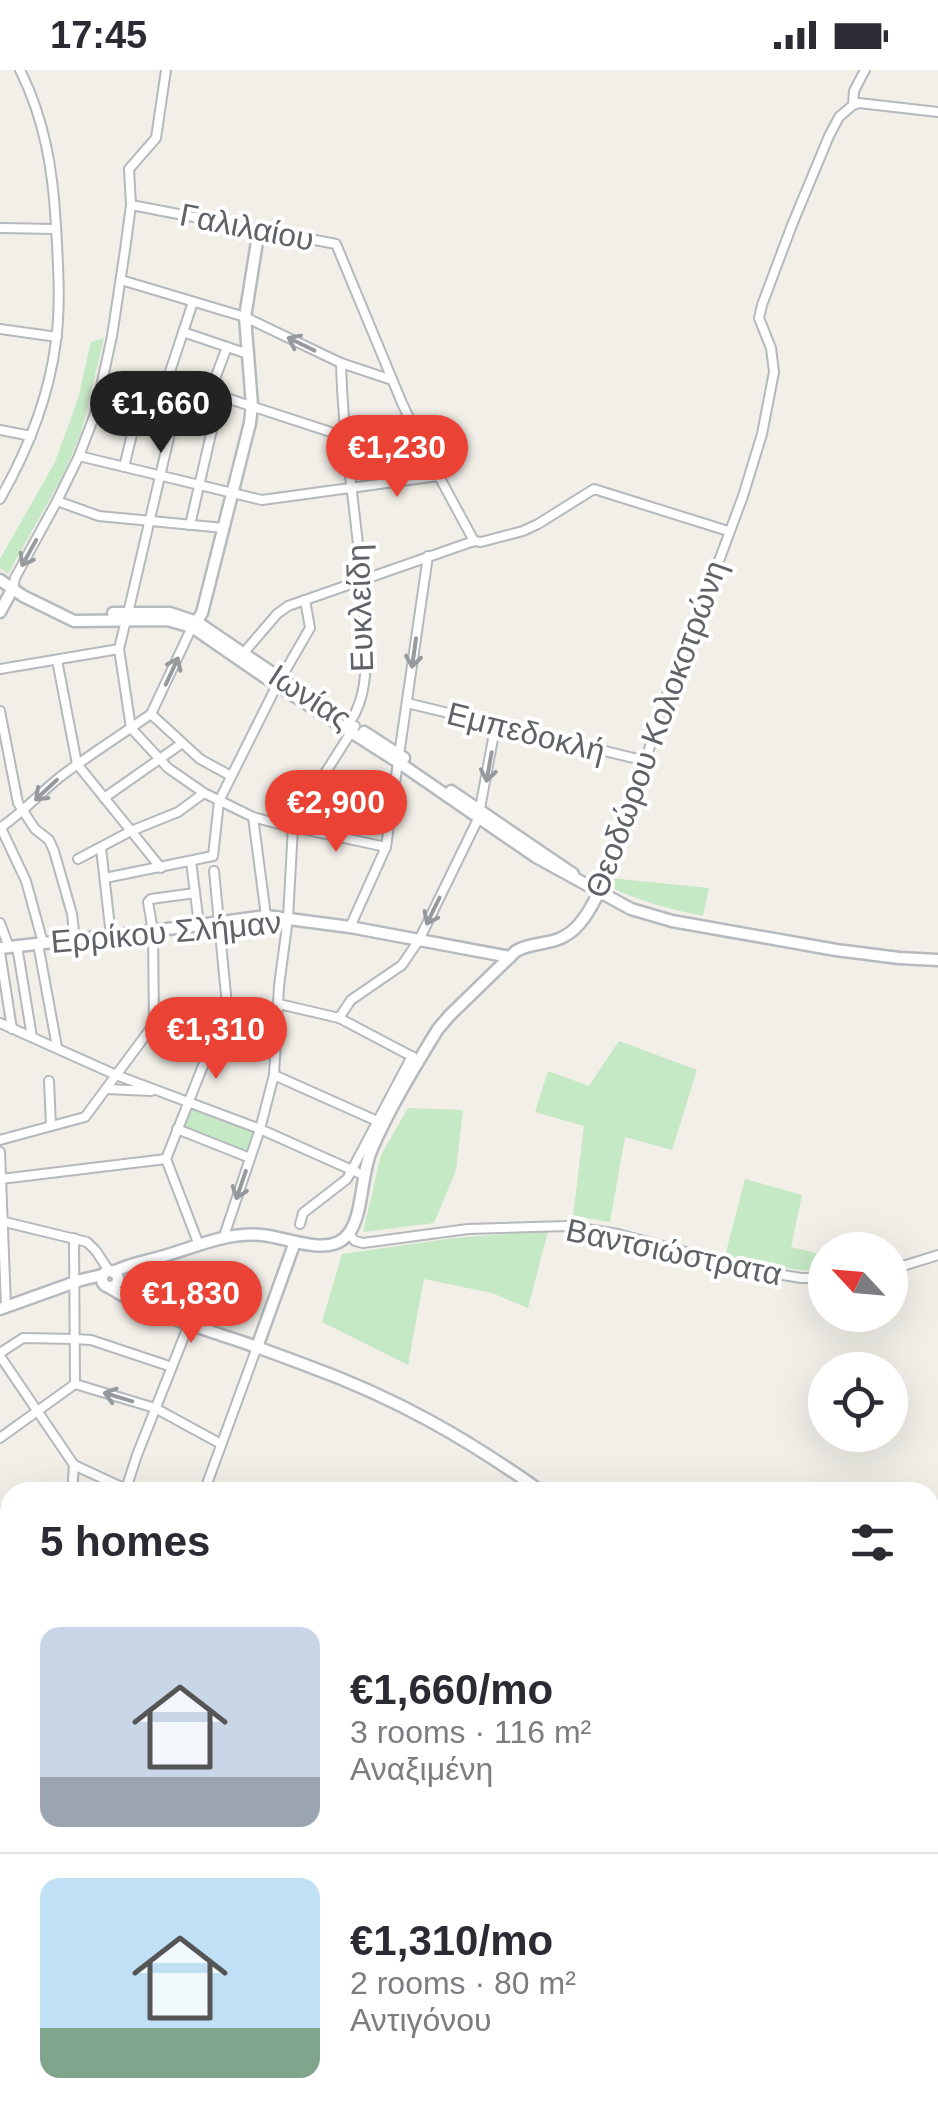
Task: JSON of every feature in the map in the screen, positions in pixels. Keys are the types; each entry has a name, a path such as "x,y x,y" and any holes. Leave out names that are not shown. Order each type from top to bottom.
{"street":[{"path":"1,497 25,452 48,382 57,338 59,299 53,188 46,140 20,70"},
{"path":"0,612 5,583 15,578 58,501 99,401 131,205 129,169 156,138 166,70"},
{"path":"865,70 852,105 870,102 938,112"},
{"name":"Θεοδώρου Κολοκοτρώνη","path":"349,1234 371,1152 416,1058 450,1015 510,957 526,946 562,938 588,912 599,892 624,834 662,708 751,473 765,424 773,383 771,348 759,318 829,136 839,117 852,105"},
{"name":"Γαλιλαίου","path":"131,205 336,244 392,380 474,541"},
{"path":"0,228 56,229"},
{"path":"56,1047 26,880 0,828 77,764 151,714 202,613 252,406 245,317 259,229"},
{"path":"121,280 245,317 340,363 392,380"},
{"path":"156,414 193,302"},
{"path":"0,329 57,338"},
{"path":"183,332 248,354"},
{"path":"210,392 227,347"},
{"name":"Ευκλείδη","path":"294,827 350,727 364,683 362,580 340,363"},
{"path":"168,379 346,436"},
{"path":"190,525 220,395"},
{"path":"99,401 170,421 161,475 118,649 131,728 159,760 218,802 253,817 386,847"},
{"path":"124,467 138,410"},
{"path":"0,430 31,436"},
{"path":"79,456 269,500 438,476"},
{"path":"241,656 282,610 428,556 523,531 594,489 728,532"},
{"path":"58,501 99,516 224,528"},
{"path":"350,927 386,847 428,556"},
{"name":"Ιωνίας","path":"5,583 75,614 170,613 195,624 480,815 566,867 580,881 642,913 836,950 938,960"},
{"path":"105,878 213,856 218,802 310,628 305,600"},
{"path":"0,669 118,649"},
{"path":"57,660 77,764 162,868"},
{"name":"Εμπεδοκλή","path":"407,703 646,761"},
{"path":"0,711 4,753 18,803 54,850 75,940"},
{"path":"151,714 200,760 232,776"},
{"path":"339,1018 351,1000 402,965 419,940 480,815 496,723"},
{"path":"104,798 182,744"},
{"path":"78,859 178,812 204,793"},
{"path":"253,817 266,916"},
{"path":"223,1239 274,1075 294,827"},
{"path":"101,848 111,936"},
{"path":"191,861 198,925"},
{"path":"199,1244 166,1158 226,1005 214,871"},
{"path":"0,1140 85,1117 154,1024 153,931 148,902 195,893"},
{"name":"Ερρίκου Σλήμαν","path":"6,948 266,916 350,927 510,957"},
{"path":"0,923 32,1037"},
{"path":"6,948 12,1029"},
{"path":"279,1004 339,1018 416,1058 347,1179 304,1213 300,1224"},
{"path":"0,1024 116,1076 260,1129 363,1175"},
{"path":"274,1075 377,1121"},
{"path":"49,1080 50,1126"},
{"path":"106,1090 158,1091"},
{"path":"177,1129 250,1158"},
{"path":"0,1152 3,1308 74,1283 110,1279 150,1260 199,1244 258,1235 316,1245 333,1244 349,1234"},
{"path":"1,1179 166,1158"},
{"path":"1,1221 87,1242 110,1279 141,1305 414,1410 527,1482"},
{"name":"Βαντσιώστρατα","path":"349,1234 355,1241 364,1242 468,1228 576,1226 754,1270 808,1278"},
{"path":"74,1238 74,1384"},
{"path":"208,1482 296,1242"},
{"path":"908,1264 938,1255"},
{"path":"130,1482 188,1324"},
{"path":"107,1482 74,1465 0,1354 22,1338 91,1340 172,1366"},
{"path":"74,1384 155,1408 222,1444"},
{"path":"0,1438 74,1384"},
{"path":"73,1482 74,1465"}],"green space":[{"path":"104,338 81,433 62,477 8,574 0,568 0,559 55,462 78,399 91,342"},
{"path":"610,878 709,888 703,916 630,896 606,885"},
{"path":"619,1041 697,1070 672,1150 625,1137 610,1222 573,1216 584,1126 535,1112 548,1071 589,1086"},
{"path":"189,1107 255,1133 246,1153 181,1127"},
{"path":"408,1108 463,1110 456,1170 434,1223 363,1232 381,1155"},
{"path":"745,1179 802,1195 791,1247 808,1251 808,1271 725,1256"},
{"path":"548,1231 528,1308 492,1293 424,1279 408,1365 322,1322 342,1254 454,1238"}]}
